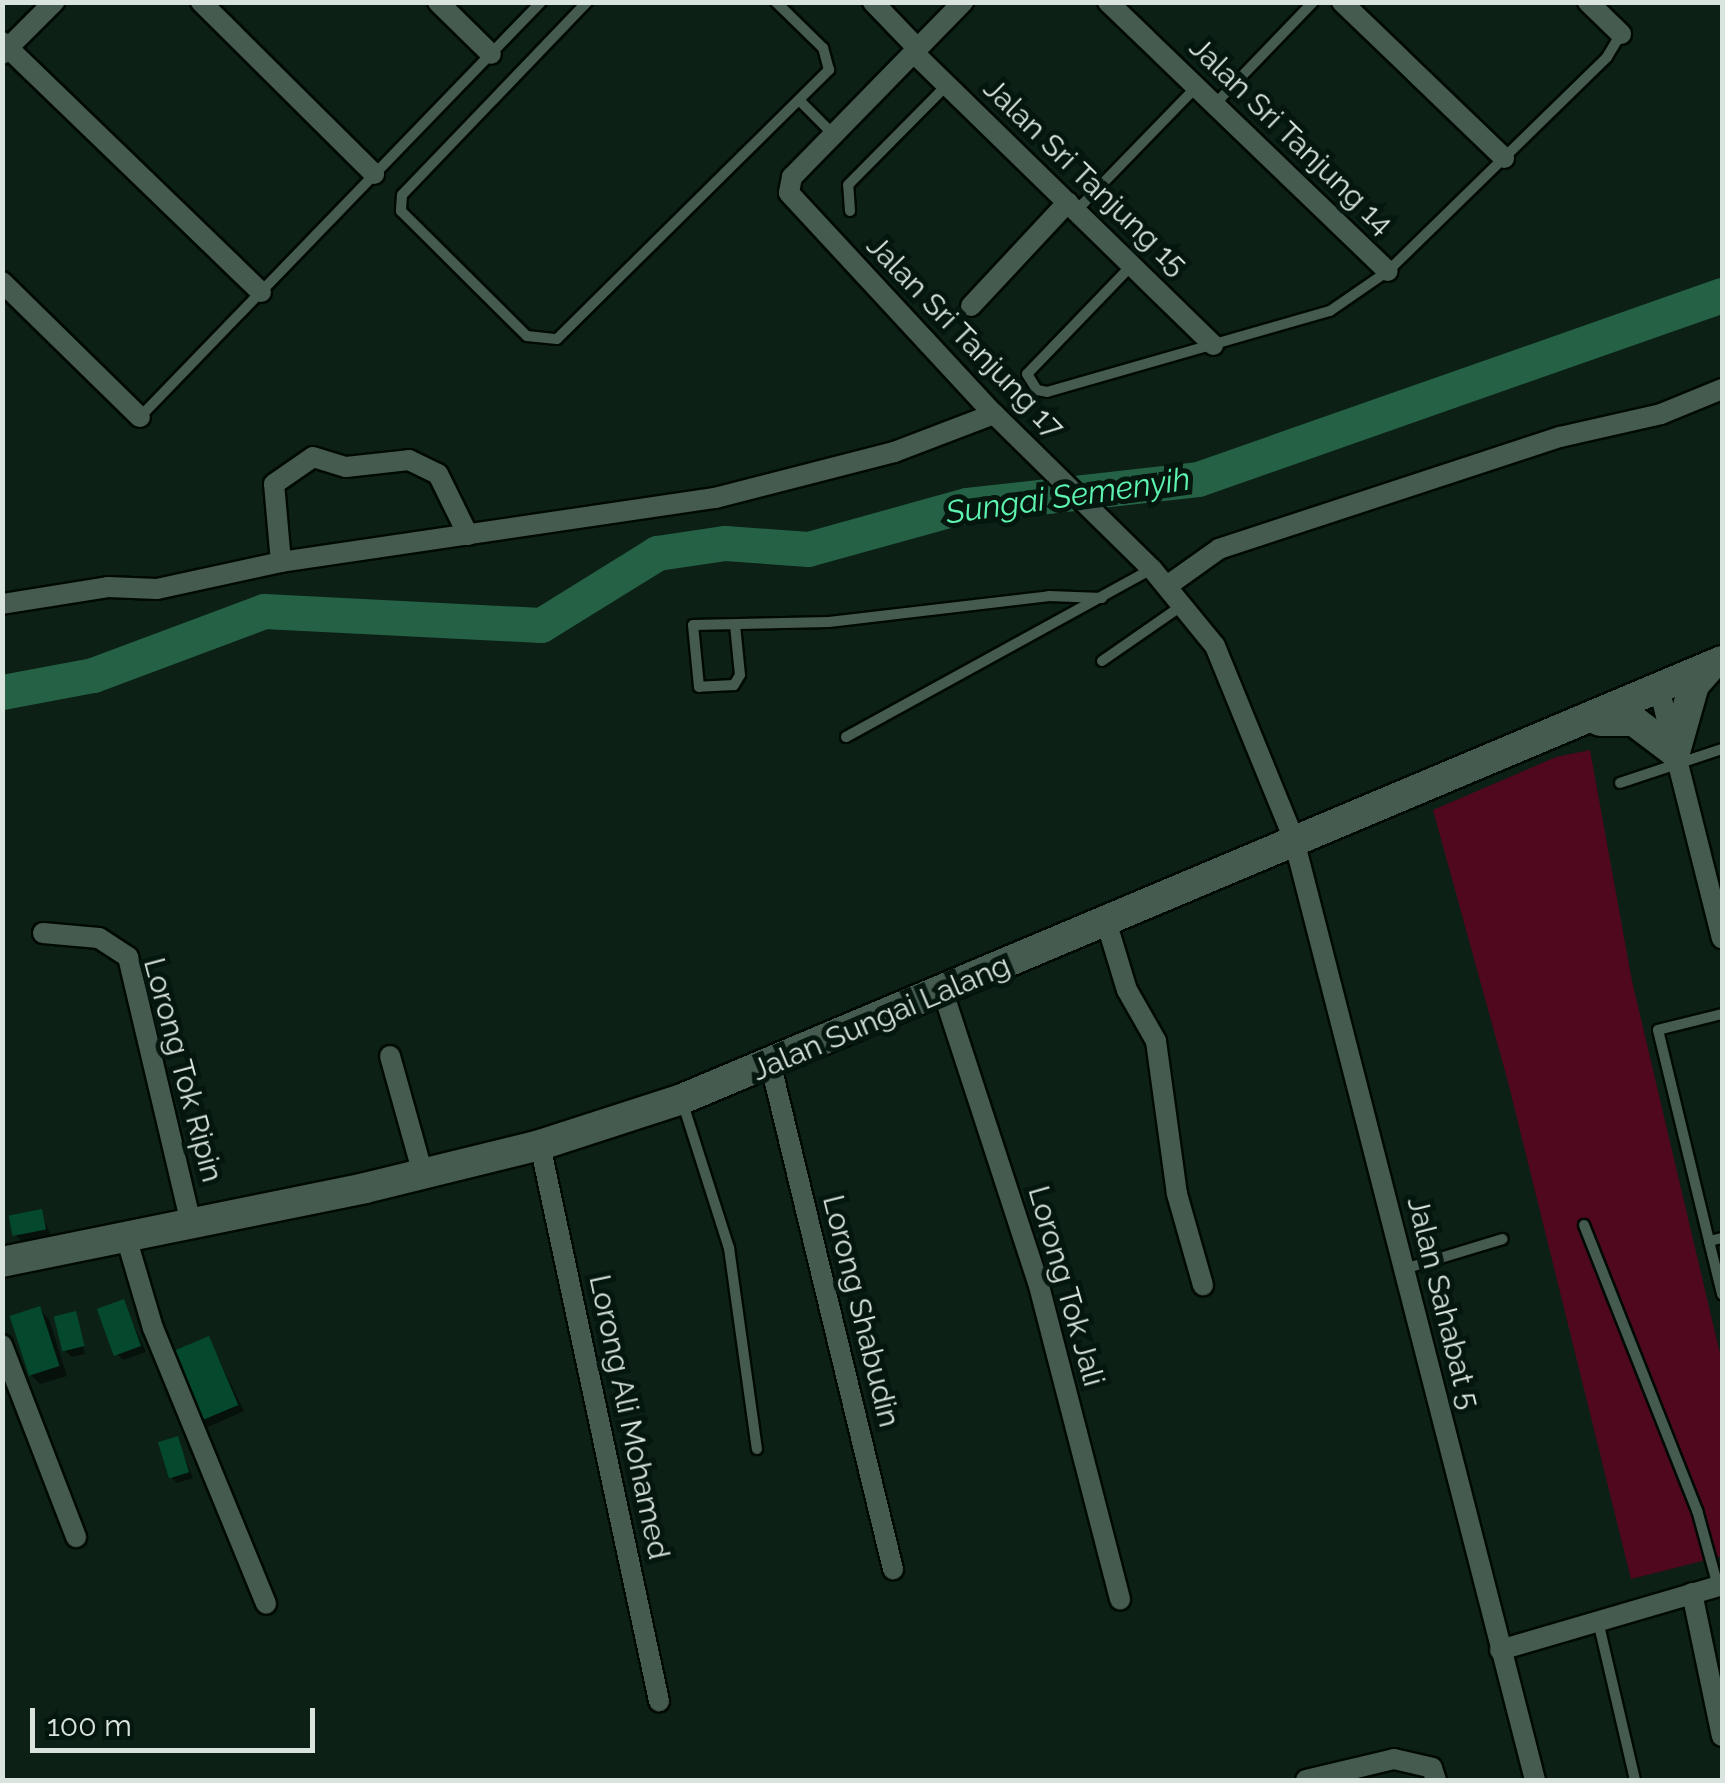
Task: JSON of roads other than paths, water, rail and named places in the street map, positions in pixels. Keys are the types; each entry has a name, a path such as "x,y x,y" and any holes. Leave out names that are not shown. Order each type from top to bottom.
{"street":[{"path":"54,2 5,48 261,292"},
{"path":"201,2 374,174"},
{"path":"438,2 490,54"},
{"name":"Jalan Sri Tanjung 15","path":"873,2 947,85 1213,345"},
{"name":"Jalan Sri Tanjung 17","path":"963,2 792,176 789,192 994,414 1184,604 1215,646 1294,840"},
{"name":"Jalan Sri Tanjung 14","path":"1108,2 1388,271"},
{"path":"1342,2 1504,158"},
{"path":"1588,2 1621,34"},
{"path":"971,306 1072,206"},
{"path":"2,282 140,417"},
{"path":"1167,586 1218,550 1560,438 1661,414 1722,389"},
{"path":"2,604 108,587 157,589 281,562 732,494 894,452 994,414"},
{"path":"281,562 274,484 314,456 346,468 409,460 438,474 468,536"},
{"path":"1676,757 1694,686 1716,665"},
{"name":"Jalan Sungai Lalang","path":"2,1262 424,1174 540,1145 682,1100 771,1066 1294,840 1588,722 1716,665"},
{"path":"1660,692 1722,938"},
{"path":"1588,722 1634,721 1676,757"},
{"name":"Jalan Sahabat 5","path":"1294,840 1535,1780"},
{"path":"1106,922 1127,990 1156,1041 1177,1194 1203,1286"},
{"name":"Lorong Tok Ripin","path":"43,933 99,938 128,957 191,1224"},
{"name":"Lorong Tok Jali","path":"943,992 1038,1282 1120,1600"},
{"path":"390,1056 424,1174"},
{"name":"Lorong Shabudin","path":"771,1066 893,1570"},
{"name":"Lorong Ali Mohamed","path":"540,1145 659,1701"},
{"path":"126,1237 152,1328 266,1604"},
{"path":"2,1345 76,1537"},
{"path":"1500,1650 1720,1585"},
{"path":"1692,1594 1716,1676 1722,1736"},
{"path":"1306,1780 1394,1759 1434,1774"}],"lane":[{"path":"140,417 541,2"},
{"path":"587,2 402,195 401,211 527,336 557,340 829,70 822,48 776,2"},
{"path":"1215,104 1313,2"},
{"path":"1132,264 1027,374 1030,383 1048,392 1330,311 1388,271 1607,58 1621,34"},
{"name":"Jalan Sri Tanjung 17","path":"850,211 848,185 947,85"},
{"path":"1072,206 1196,87"},
{"path":"799,100 834,134"},
{"path":"846,736 1152,570"},
{"path":"734,625 740,675 734,685 699,687 693,625 830,622 1049,596 1102,598"},
{"path":"1102,661 1184,604"},
{"path":"1620,784 1676,757 1722,749"},
{"path":"1722,1014 1658,1030 1722,1294"},
{"path":"682,1100 728,1248 757,1449"},
{"path":"1584,1225 1690,1491 1720,1585"},
{"path":"1709,1241 1722,1238"},
{"path":"1403,1270 1503,1239"},
{"path":"1598,1620 1634,1780"}],"waterway":[{"name":"Sungai Semenyih","path":"2,692 93,675 264,611 541,625 657,553 725,543 808,549 967,505 1198,479 1722,295"}]}
